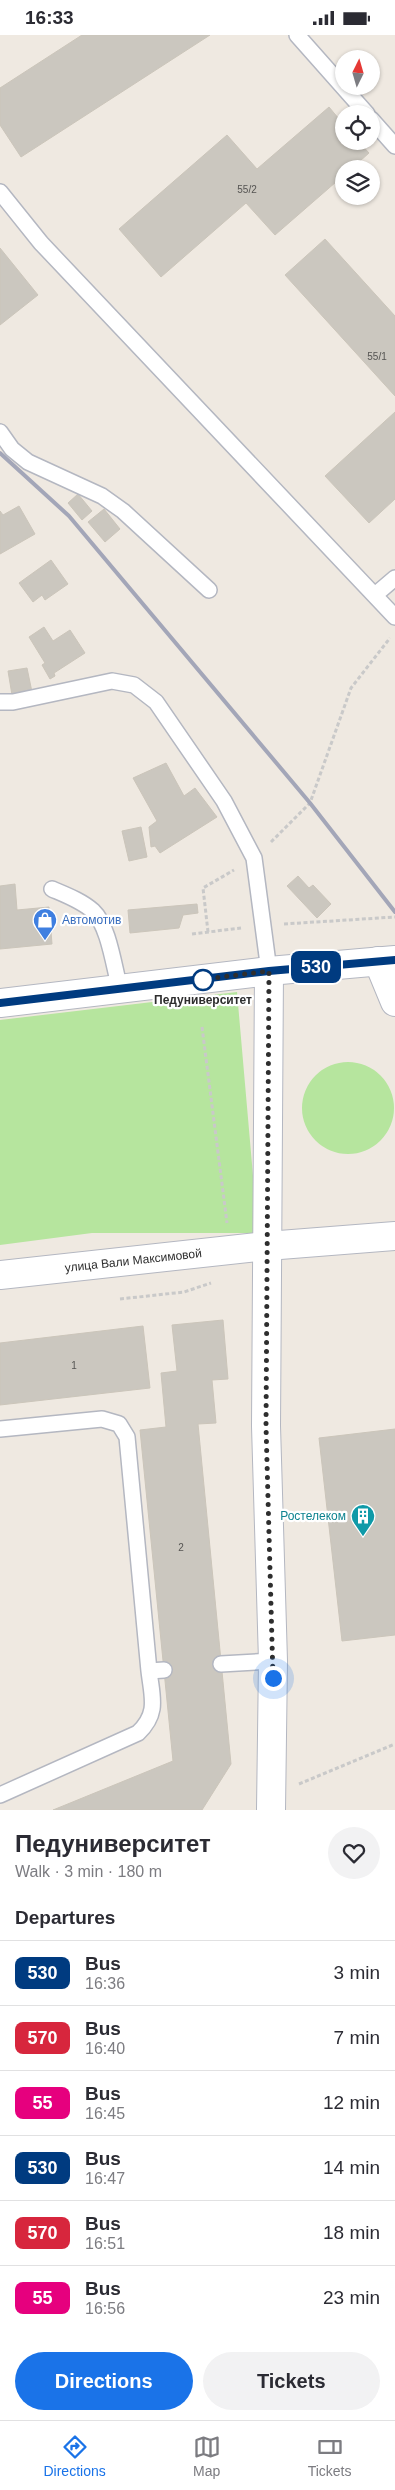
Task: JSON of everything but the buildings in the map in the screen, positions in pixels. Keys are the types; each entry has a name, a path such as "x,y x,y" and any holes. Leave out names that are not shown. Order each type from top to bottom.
{"main road":[{"path":"0,1003 269,971 387,961 395,1002"},
{"path":"269,971 266,1426 273,1661 272,1802"},
{"name":"улица Вали Максимовой","path":"0,1275 267,1246 395,1235"}],"lane":[{"path":"297,35 358,105"},
{"path":"380,129 395,146"},
{"path":"0,191 41,243 395,617"},
{"path":"0,432 12,449 28,462 102,496 123,511 209,590"},
{"path":"375,595 395,578"},
{"path":"0,702 13,702 112,681 134,685 156,702 224,801 254,858 269,971"},
{"path":"52,889 82,903 94,912 103,925 120,989"},
{"path":"0,1429 102,1419 119,1424 126,1437 157,1670 154,1710 148,1723 138,1733 0,1795"},
{"path":"222,1664 273,1661"}],"path":[{"path":"208,932 203,888 254,858 310,803 351,688 395,631"},
{"path":"192,934 263,926 395,917"},
{"path":"202,1027 227,1225"},
{"path":"120,1299 184,1292 217,1281"},
{"path":"272,1802 395,1744"}],"green space":[{"path":"237,992 258,1233 92,1233 0,1245 0,1020"},
{"path":"348,1062 366,1066 380,1076 390,1090 394,1108 390,1126 380,1140 366,1150 348,1154 330,1150 316,1140 306,1126 302,1108 306,1090 316,1076 330,1066"}],"railway":[{"path":"0,453 69,516 310,803 395,912"}],"bus line":[{"name":"530","path":"0,1003 269,971 395,960"}],"place":[{"name":"Автомотив","path":"45,941"},
{"name":"Педуниверситет","path":"203,980"},
{"name":"Ростелеком","path":"363,1537"}],"route":[{"path":"203,980 197,980 269,971 266,1183 266,1426 273,1678"}]}
